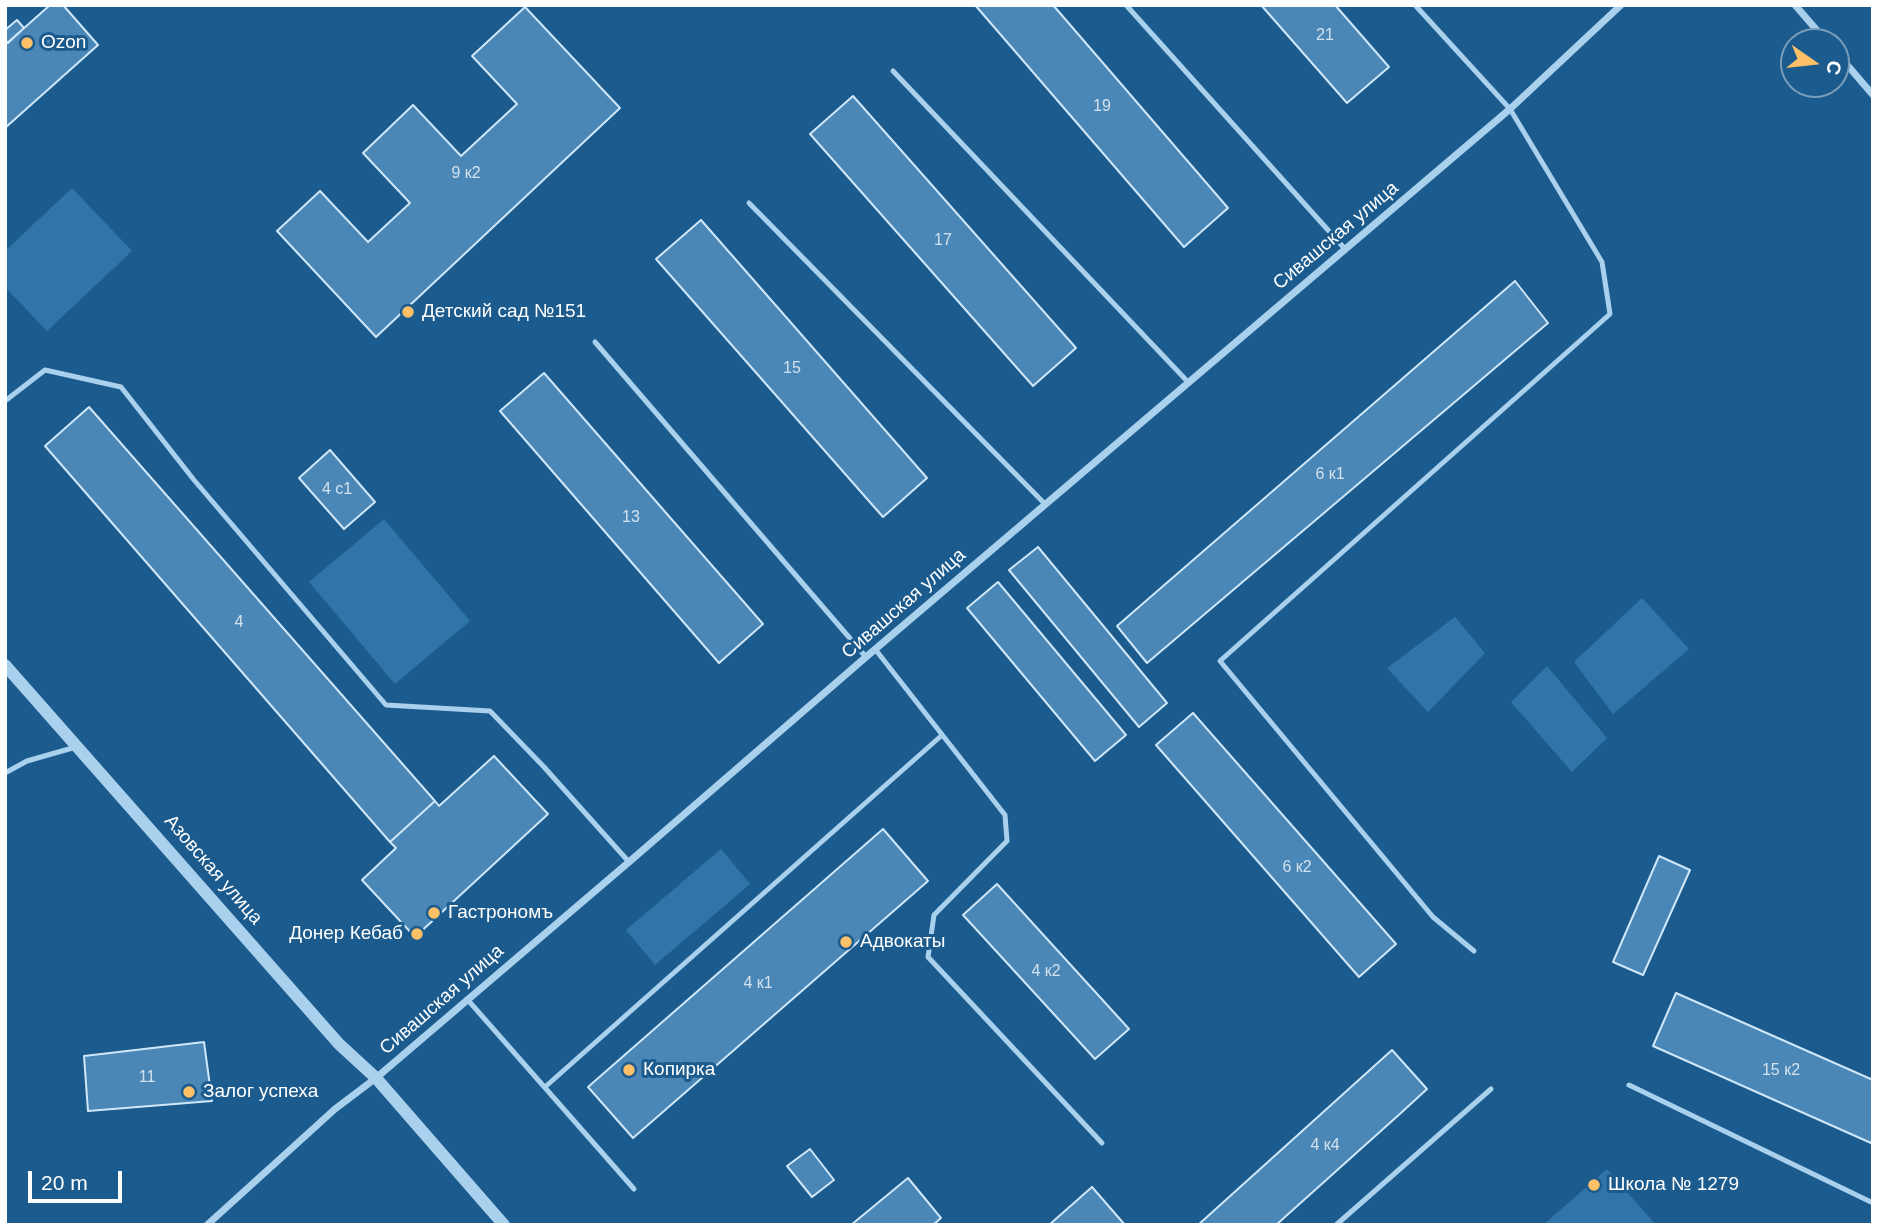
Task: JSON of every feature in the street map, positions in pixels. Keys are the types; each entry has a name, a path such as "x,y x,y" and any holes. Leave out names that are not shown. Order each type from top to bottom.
{"street":[{"name":"Сивашская улица","path":"207,1225 335,1109 376,1078 1510,109 1621,5"},
{"path":"1795,5 1815,28"},
{"path":"1850,68 1873,94"},
{"name":"Азовская улица","path":"5,665 339,1044 376,1078 504,1225"}],"lane":[{"path":"1125,5 1345,249"},
{"path":"1415,5 1510,109 1602,262 1610,314 1220,661 1433,917 1474,951"},
{"path":"892,71 1188,382"},
{"path":"749,203 1045,504"},
{"path":"595,342 866,657"},
{"path":"5,401 45,370 121,387 194,480 386,705 490,711 544,766 629,862"},
{"path":"875,649 1005,815 1007,841 934,915 928,957 1102,1143"},
{"path":"545,1087 941,736"},
{"path":"5,772 27,761 79,746"},
{"path":"467,999 634,1189"},
{"path":"1629,1084 1873,1203"},
{"path":"1336,1225 1491,1089"}],"shaded area":[{"path":"72,188 132,251 47,331 5,287 5,251"},
{"path":"384,519 470,621 395,684 309,582"},
{"path":"1642,598 1689,649 1613,714 1574,662"},
{"path":"1455,617 1485,653 1428,712 1387,668"},
{"path":"1547,666 1607,738 1572,772 1511,702"},
{"path":"721,849 750,884 655,965 626,930"},
{"path":"1607,1169 1656,1225 1543,1225"}],"building":[{"path":"50,5 63,5 98,45 5,128 5,45"},
{"path":"975,5 1053,5 1228,208 1184,247"},
{"path":"1261,5 1335,5 1389,67 1347,103"},
{"path":"525,7 620,108 376,337 277,231 320,191 368,242 410,203 363,153 413,105 461,156 517,104 472,56"},
{"path":"17,20 24,28 8,43 5,40 5,30"},
{"path":"853,96 1076,348 1033,386 810,134"},
{"path":"701,220 927,478 883,517 656,259"},
{"path":"1515,281 1548,323 1147,663 1117,626"},
{"path":"544,373 763,624 719,663 500,411"},
{"path":"89,407 435,801 390,842 45,446"},
{"path":"330,450 375,502 344,529 299,478"},
{"path":"1038,547 1167,703 1139,727 1009,570"},
{"path":"998,582 1126,735 1095,761 967,608"},
{"path":"1193,713 1396,944 1359,977 1156,745"},
{"path":"494,756 548,814 415,937 362,880 396,848 390,842 435,801 439,806"},
{"path":"883,829 928,881 633,1138 588,1087"},
{"path":"1659,856 1690,870 1643,975 1613,962"},
{"path":"997,884 1129,1029 1095,1059 963,915"},
{"path":"1676,993 1873,1080 1871,1143 1653,1046"},
{"path":"204,1042 212,1101 88,1111 84,1056"},
{"path":"1392,1050 1427,1089 1402,1112 1276,1225 1198,1225"},
{"path":"810,1149 834,1180 812,1197 787,1166"},
{"path":"908,1178 941,1218 933,1225 851,1225"},
{"path":"1092,1187 1125,1225 1049,1225"}],"place":[{"name":"Ozon","path":"27,43"},
{"name":"Детский сад №151","path":"408,312"},
{"name":"Гастрономъ","path":"434,913"},
{"name":"Донер Кебаб","path":"417,934"},
{"name":"Адвокаты","path":"846,942"},
{"name":"Копирка","path":"629,1070"},
{"name":"Залог успеха","path":"189,1092"},
{"name":"Школа № 1279","path":"1594,1185"}]}
